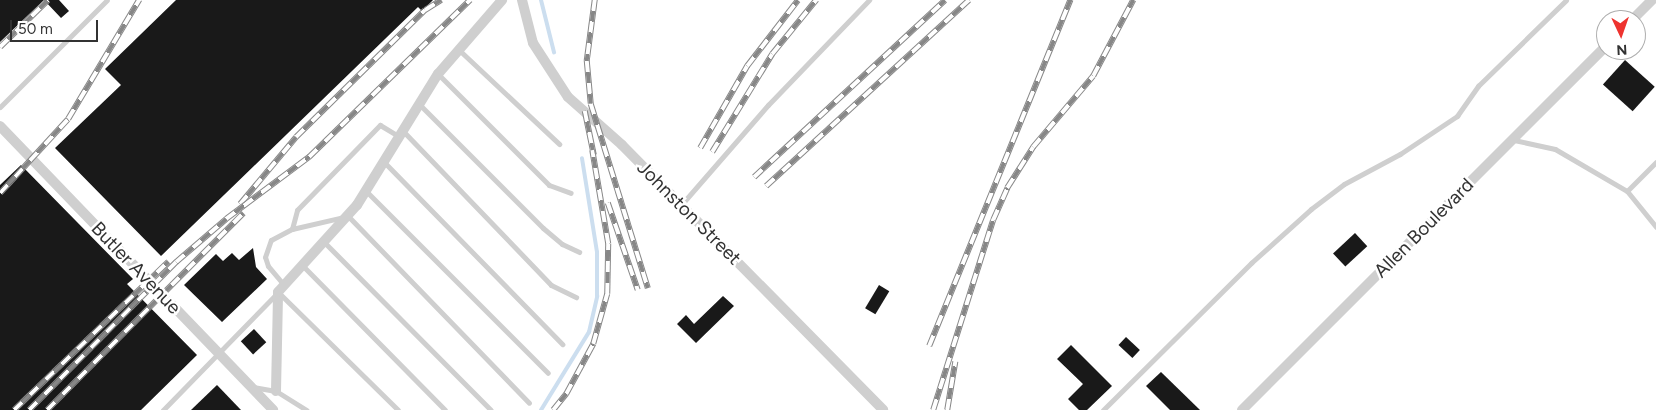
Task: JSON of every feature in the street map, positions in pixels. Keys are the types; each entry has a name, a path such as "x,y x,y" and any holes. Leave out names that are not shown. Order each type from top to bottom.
{"street":[{"path":"276,392 281,289 348,216 366,191 418,103 438,74 458,48 502,0"},
{"name":"Johnston Street","path":"522,0 533,43 568,97 681,205 884,410"},
{"path":"1642,10 1652,0"},
{"name":"Allen Boulevard","path":"1242,410 1596,56"},
{"name":"Butler Avenue","path":"0,126 273,410"}],"lane":[{"path":"0,107 107,0"},
{"path":"681,205 768,105 869,0"},
{"path":"1103,410 1250,263 1311,209 1344,184 1400,154 1457,116 1478,86 1566,0"},
{"path":"458,48 559,144"},
{"path":"438,74 548,185 572,193"},
{"path":"418,103 543,228 562,244 579,252"},
{"path":"292,229 297,210 380,125 400,133 551,285 576,297"},
{"path":"1512,140 1555,149 1627,191 1656,227"},
{"path":"384,161 562,344"},
{"path":"1627,191 1656,162"},
{"path":"366,191 548,373"},
{"path":"398,410 281,289 268,266 266,249 280,233 348,216 528,403"},
{"path":"325,243 491,410"},
{"path":"303,266 445,410"},
{"path":"163,410 281,289"},
{"path":"250,386 276,392 306,410"}],"building":[{"path":"0,0 44,0 0,42"},
{"path":"44,0 59,0 69,11 61,18"},
{"path":"176,0 433,0 422,11 418,7 161,256 55,148 121,85 105,69"},
{"path":"1625,60 1655,87 1633,111 1603,85"},
{"path":"21,165 133,279 127,284 197,355 141,410 0,410 0,185"},
{"path":"1355,233 1367,246 1345,267 1333,253"},
{"path":"253,248 256,267 267,279 222,322 184,285 216,254 223,261 232,253 239,260"},
{"path":"879,285 889,291 875,314 865,308"},
{"path":"723,296 734,306 696,343 677,324 686,315 694,324"},
{"path":"254,329 266,342 253,354 241,341"},
{"path":"1126,337 1140,350 1132,358 1118,345"},
{"path":"1071,345 1112,386 1087,410 1079,410 1068,399 1083,384 1057,359"},
{"path":"1161,372 1200,410 1170,410 1146,386"},
{"path":"217,385 241,410 191,410"}],"waterway":[{"path":"541,0 554,52"},
{"path":"541,410 589,332 597,296 597,252 582,158"}],"railway":[{"path":"0,47 48,0"},
{"path":"0,193 68,119 139,0"},
{"path":"240,204 296,137 425,10 441,0"},
{"path":"29,410 176,262 226,219 309,157 470,0"},
{"path":"595,0 587,61 591,104 648,288"},
{"path":"700,148 747,66 798,0"},
{"path":"712,152 772,54 816,0"},
{"path":"754,177 945,0"},
{"path":"766,186 969,0"},
{"path":"929,346 1070,0"},
{"path":"933,410 993,220 1007,188 1033,147 1093,76 1133,0"},
{"path":"585,111 594,155"},
{"path":"553,410 566,394 593,344 607,294 608,244 592,150"},
{"path":"608,203 638,290"},
{"path":"47,410 243,213"},
{"path":"14,410 168,262"},
{"path":"947,410 955,362"}]}
